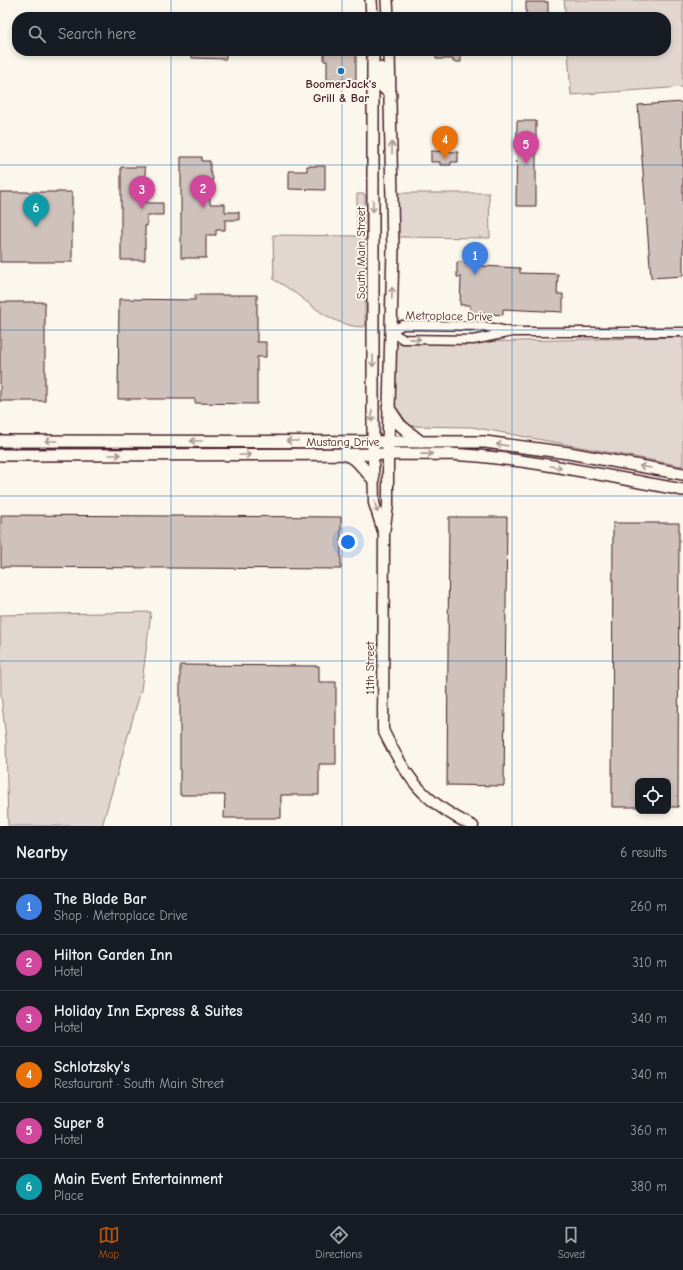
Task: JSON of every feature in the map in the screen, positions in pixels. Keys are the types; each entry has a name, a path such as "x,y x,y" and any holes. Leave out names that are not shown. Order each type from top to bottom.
{"main road":[{"path":"371,0 372,12"},
{"name":"South Main Street","path":"373,56 373,455"},
{"path":"380,56 381,86 391,95"},
{"path":"388,454 393,249 389,56"},
{"path":"373,187 392,187"},
{"path":"374,250 393,249"},
{"path":"374,332 391,332"},
{"path":"388,407 400,425 421,442"},
{"name":"Mustang Drive","path":"0,441 485,442 569,453 683,474"},
{"path":"76,441 76,455"},
{"name":"Mustang Drive","path":"0,455 449,454 482,456 683,490"},
{"path":"347,455 358,461 373,479"}],"street":[{"name":"Metroplace Drive","path":"512,332 483,326 416,325 402,325 391,332 403,339 473,340 512,332 683,332"},
{"name":"11th Street","path":"388,454 388,505 384,533 383,730 406,775 430,800 455,817 473,826"},
{"name":"11th Street","path":"373,455 374,503 384,533"}],"shaded area":[{"path":"564,0 683,0 683,87 571,95 568,56 671,56 671,12 565,12"},
{"path":"397,193 489,193 490,238 396,237"},
{"path":"357,194 365,194 365,326 361,327 348,325 325,315 285,286 274,280 273,235 357,236"},
{"path":"683,337 683,466 472,427 410,426 393,404 395,344"},
{"path":"151,612 141,690 102,826 8,826 6,739 1,696 0,615"}],"building":[{"path":"526,2 548,2 548,12 526,12"},
{"path":"192,56 226,56 226,59 192,58"},
{"name":"BoomerJack's Grill & Bar","path":"324,56 356,56 356,80 327,80 327,61 324,61"},
{"path":"436,56 461,56 461,62 453,62 453,59 436,59"},
{"path":"683,102 683,276 651,278 638,105"},
{"path":"517,121 536,121 536,206 516,206"},
{"path":"431,151 458,152 458,162 451,162 451,165 440,165 440,162 431,162"},
{"path":"181,157 202,157 202,161 210,161 210,171 213,178 210,189 210,204 225,204 225,212 239,212 239,220 225,220 225,230 216,230 216,235 206,235 206,258 181,258"},
{"path":"307,166 325,166 325,190 289,189 289,171 307,171"},
{"path":"121,167 145,167 147,203 163,203 163,215 147,215 147,226 145,226 145,260 121,260"},
{"path":"0,192 72,192 72,262 0,262"},
{"path":"457,262 481,263 481,266 520,268 520,273 558,274 557,294 563,294 563,312 503,309 503,315 470,312 470,305 460,305 461,277 457,277"},
{"path":"195,295 257,295 257,342 266,342 266,357 257,357 257,404 195,403 195,399 118,399 119,299 195,300"},
{"path":"0,302 45,302 45,401 0,401"},
{"path":"1,515 341,517 341,569 1,567"},
{"path":"449,517 507,517 504,786 447,785"},
{"path":"613,523 679,523 678,807 671,807 671,778 635,778 635,807 612,807"},
{"path":"180,665 319,666 319,682 336,682 336,764 319,764 319,795 281,795 281,818 224,818 225,795 180,795"}],"place":[{"name":"BoomerJack's Grill & Bar","path":"341,71"},
{"name":"Schlotzsky's","path":"445,159"},
{"name":"Super 8","path":"526,164"},
{"name":"Hilton Garden Inn","path":"203,208"},
{"name":"Holiday Inn Express & Suites","path":"142,209"},
{"name":"Main Event Entertainment","path":"36,227"},
{"name":"The Blade Bar","path":"475,275"}]}
